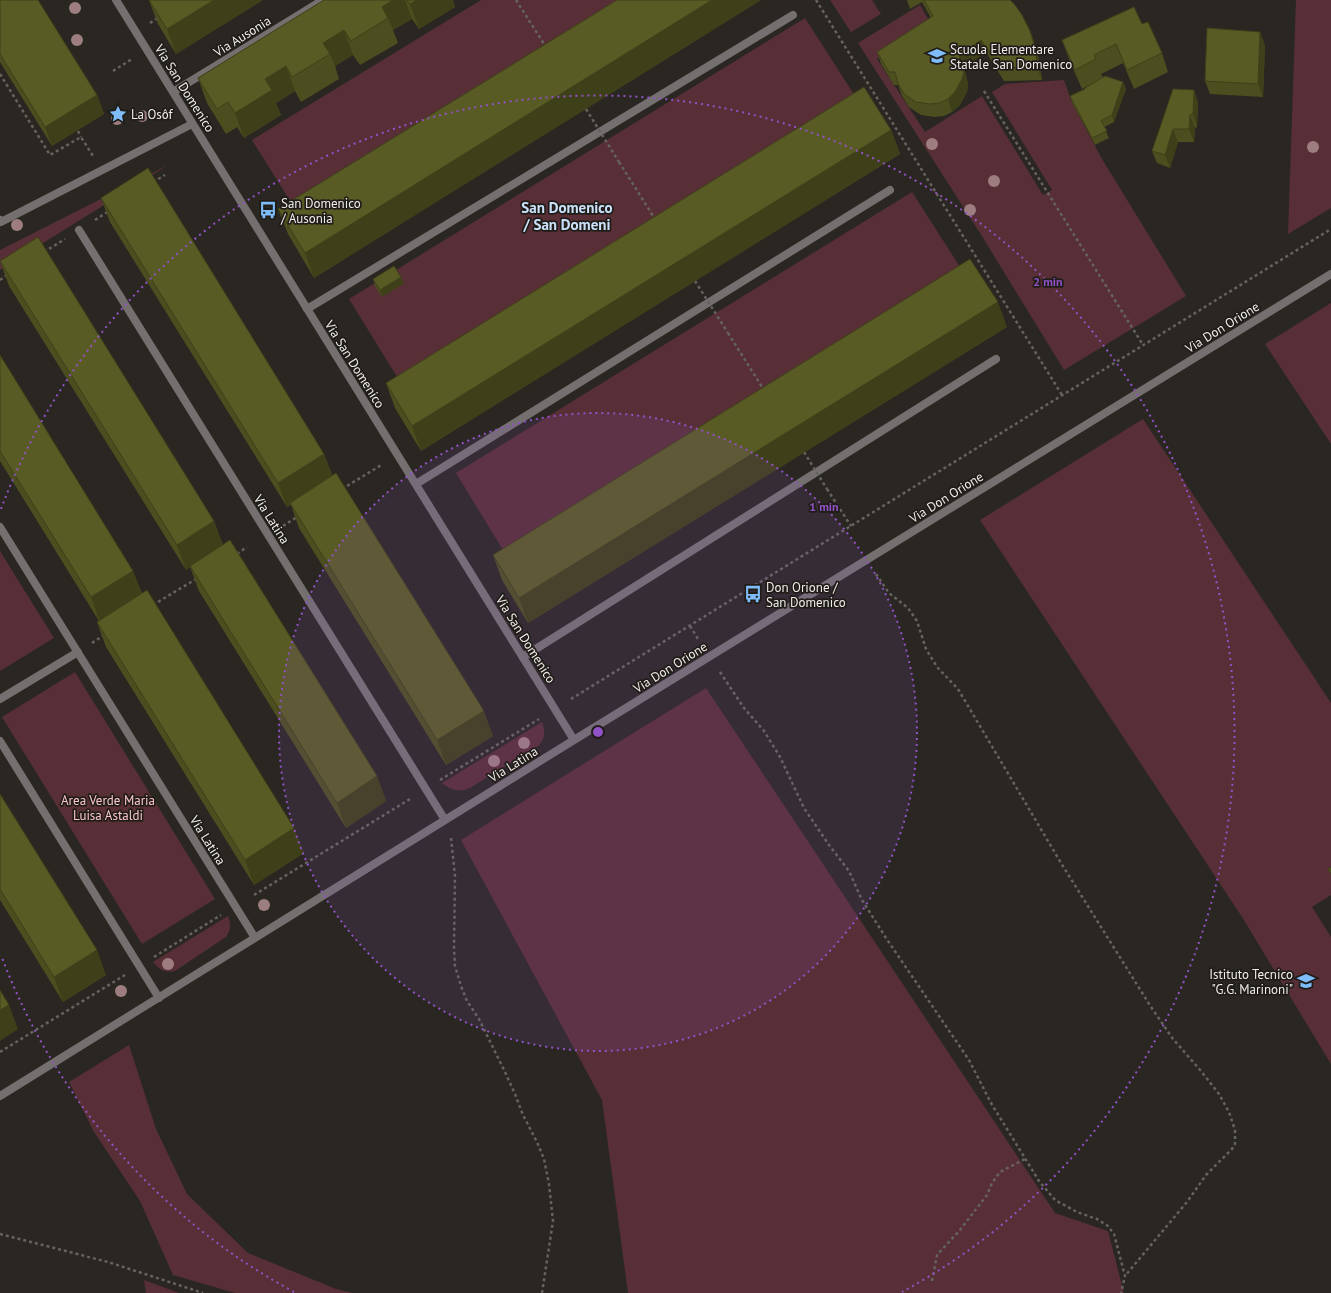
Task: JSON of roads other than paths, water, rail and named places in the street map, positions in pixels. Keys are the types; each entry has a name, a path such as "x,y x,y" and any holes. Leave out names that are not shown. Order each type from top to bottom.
{"street":[{"name":"Via San Domenico","path":"116,0 574,740"},
{"name":"Via Ausonia","path":"173,92 323,0"},
{"path":"307,309 793,15"},
{"path":"0,220 1,222 192,124"},
{"path":"416,484 890,190"},
{"name":"Via Latina","path":"79,230 445,820"},
{"name":"Via Don Orione","path":"574,740 1331,274"},
{"path":"523,657 996,359"},
{"name":"Via Latina","path":"0,526 255,938"},
{"path":"0,699 78,652"},
{"name":"Via Latina","path":"0,1096 574,740"},
{"path":"0,741 159,998"}],"place":[{"name":"Scuola Elementare Statale San Domenico","path":"937,56"},
{"name":"La Osôf","path":"118,114"},
{"name":"San Domenico / Ausonia","path":"268,210"},
{"name":"Don Orione / San Domenico","path":"753,594"},
{"name":"Istituto Tecnico \"G.G. Marinoni\"","path":"1306,981"}],"district":[{"name":"San Domenico / San Domeni","path":"567,216"}],"park label":[{"name":"Area Verde Maria Luisa Astaldi","path":"108,808"}]}
